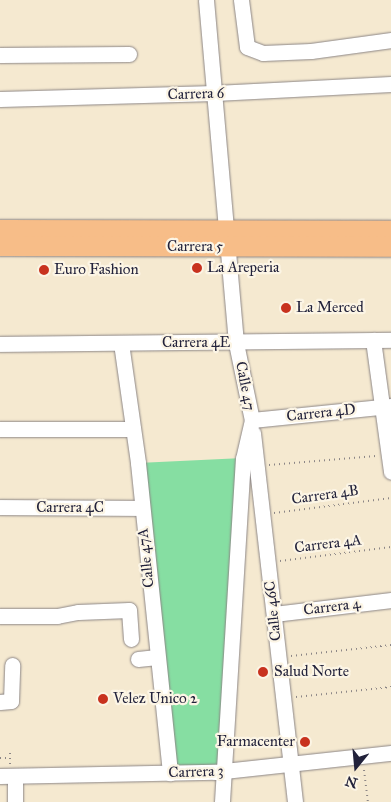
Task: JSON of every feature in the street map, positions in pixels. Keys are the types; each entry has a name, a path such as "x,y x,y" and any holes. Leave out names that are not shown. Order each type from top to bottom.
{"main road":[{"name":"Carrera 5","path":"0,230 227,238 391,247"},
{"name":"Carrera 5","path":"0,246 391,231"}],"street":[{"name":"Calle 47","path":"206,0 236,343 252,420 243,458 222,802"},
{"path":"241,0 247,47 263,53 311,51 391,40"},
{"path":"0,55 129,54"},
{"name":"Carrera 6","path":"0,99 214,93 391,84"},
{"path":"373,340 387,406 391,472"},
{"name":"Carrera 4E","path":"0,344 391,340"},
{"name":"Calle 47A","path":"121,343 133,428 170,773"},
{"name":"Carrera 4D","path":"252,420 387,406"},
{"name":"Calle 46C","path":"252,420 295,802"},
{"path":"0,429 133,428"},
{"name":"Carrera 4C","path":"0,508 141,508"},
{"name":"Carrera 4","path":"274,614 391,600"},
{"path":"0,616 57,616 78,612 129,610 131,639"},
{"path":"138,659 157,657"},
{"path":"0,702 8,702 12,697 12,665"},
{"name":"Carrera 3","path":"7,776 224,771 391,753"},
{"path":"7,776 15,802"}],"path":[{"path":"257,466 389,454"},
{"name":"Carrera 4B","path":"262,515 391,498"},
{"name":"Carrera 4A","path":"268,563 391,548"},
{"path":"279,658 391,645"},
{"path":"284,699 391,687"},
{"path":"0,758 10,758"},
{"path":"364,765 368,802"}],"green space":[{"path":"243,458 224,771 170,773 138,463"}],"place":[{"name":"La Areperia","path":"197,268"},
{"name":"Euro Fashion","path":"44,270"},
{"name":"La Merced","path":"286,308"},
{"name":"Salud Norte","path":"263,672"},
{"name":"Velez Unico 2","path":"103,699"},
{"name":"Farmacenter","path":"305,742"}]}
